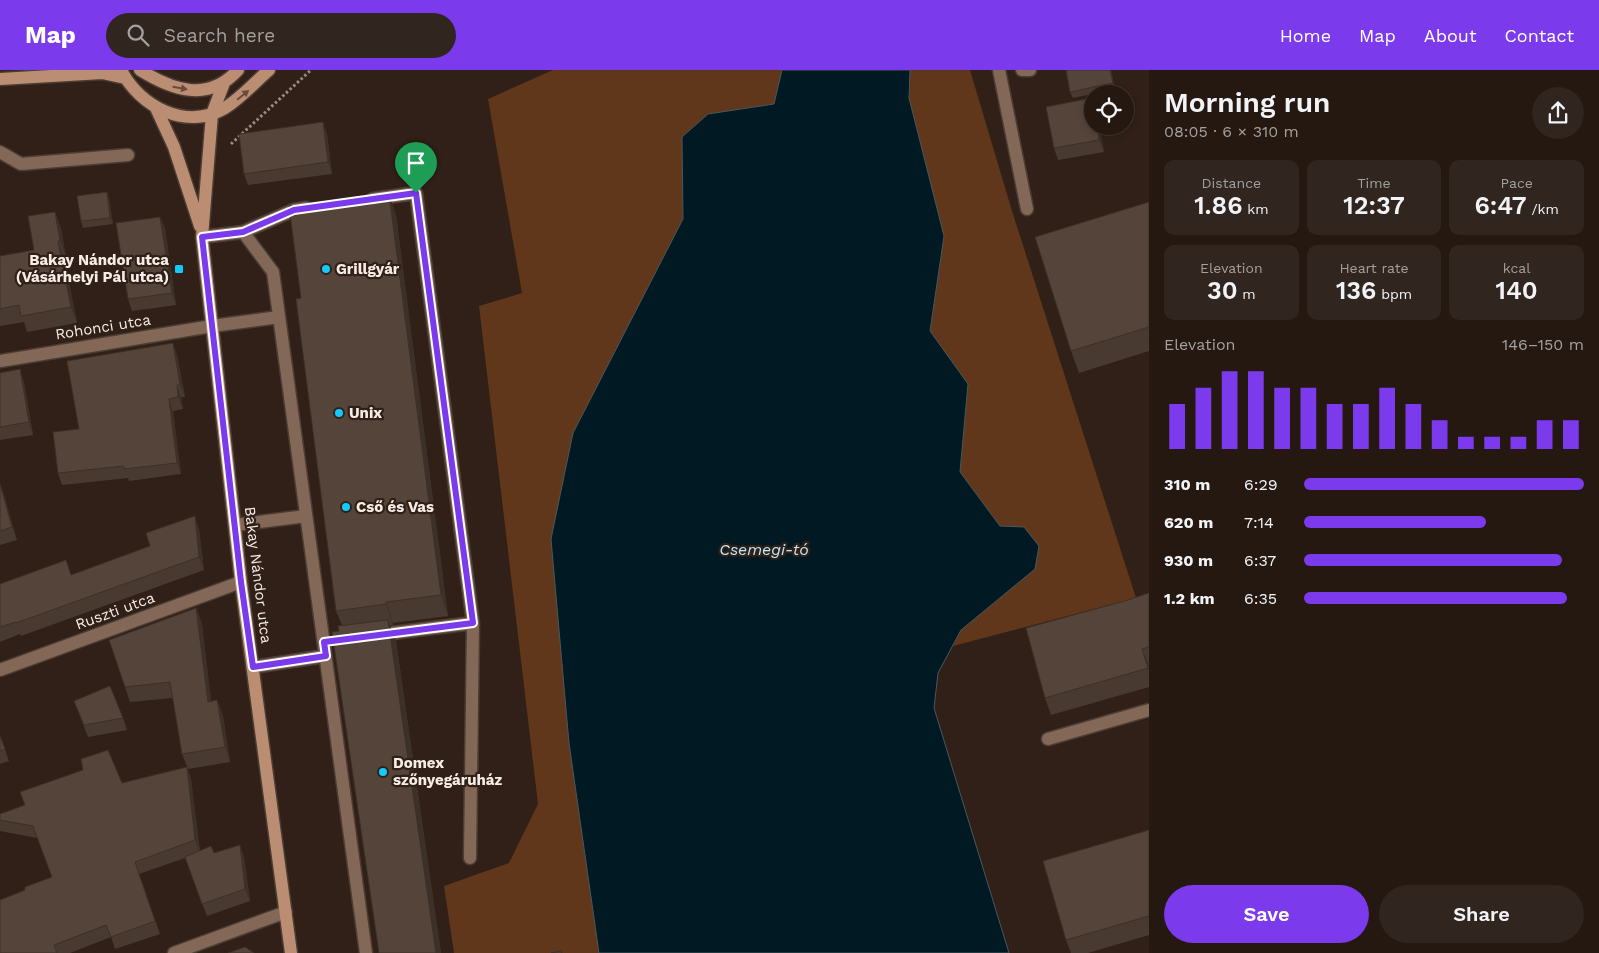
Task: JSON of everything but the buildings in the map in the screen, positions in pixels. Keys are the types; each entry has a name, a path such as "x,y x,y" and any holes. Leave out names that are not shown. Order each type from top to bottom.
{"street":[{"path":"140,70 159,82 174,88 191,90 208,89 224,83 238,70"},
{"path":"0,79 102,73 123,74 135,92 156,108 178,115 200,115 212,114 224,109 247,93 269,70"},
{"path":"999,70 1027,208"},
{"path":"1022,70 1030,70"},
{"name":"Bakay Nándor utca","path":"224,83 212,114 202,234 241,582 291,953"},
{"name":"Bakay Nándor utca","path":"156,108 174,147 202,234"},
{"path":"0,152 21,164 128,155"},
{"path":"360,201 416,193 473,623 470,858"},
{"path":"202,234 243,232 294,210 322,206"},
{"path":"243,232 273,272 306,516 328,642 326,656 366,953"},
{"name":"Rohonci utca","path":"0,361 212,326 279,317"},
{"path":"235,525 306,516"},
{"name":"Ruszti utca","path":"0,670 241,582"},
{"path":"361,637 473,623"},
{"path":"253,667 326,656"},
{"path":"1048,739 1149,710"},
{"path":"174,953 286,912"}],"path":[{"path":"228,153 231,144 311,70"}],"shaded area":[{"path":"553,70 782,70 774,104 708,114 682,137 683,219 573,433 569,743 599,953 454,953 444,886 509,863 538,804 479,306 522,293 488,99"},
{"path":"910,70 970,70 1012,211 1136,598 953,646 961,630 1035,569 1024,527 1000,526 960,472 968,385 930,331 944,236 909,98"}],"water":[{"name":"Csemegi-tó","path":"782,70 910,70 909,98 944,236 930,331 968,384 960,472 1000,526 1024,527 1039,546 1035,569 961,630 938,673 934,708 1009,953 599,953 569,743 551,539 573,433 683,219 682,137 708,114 774,104"}],"place":[{"name":"Bakay Nándor utca (Vásárhelyi Pál utca)","path":"179,269"},
{"name":"Grillgyár","path":"326,269"},
{"name":"Unix","path":"339,413"},
{"name":"Cső és Vas","path":"346,507"},
{"name":"Domex szőnyegáruház","path":"383,772"}],"route":[{"path":"416,193 473,623 324,642 326,656 253,667 241,582 202,237 243,232 294,210 416,193"}]}
